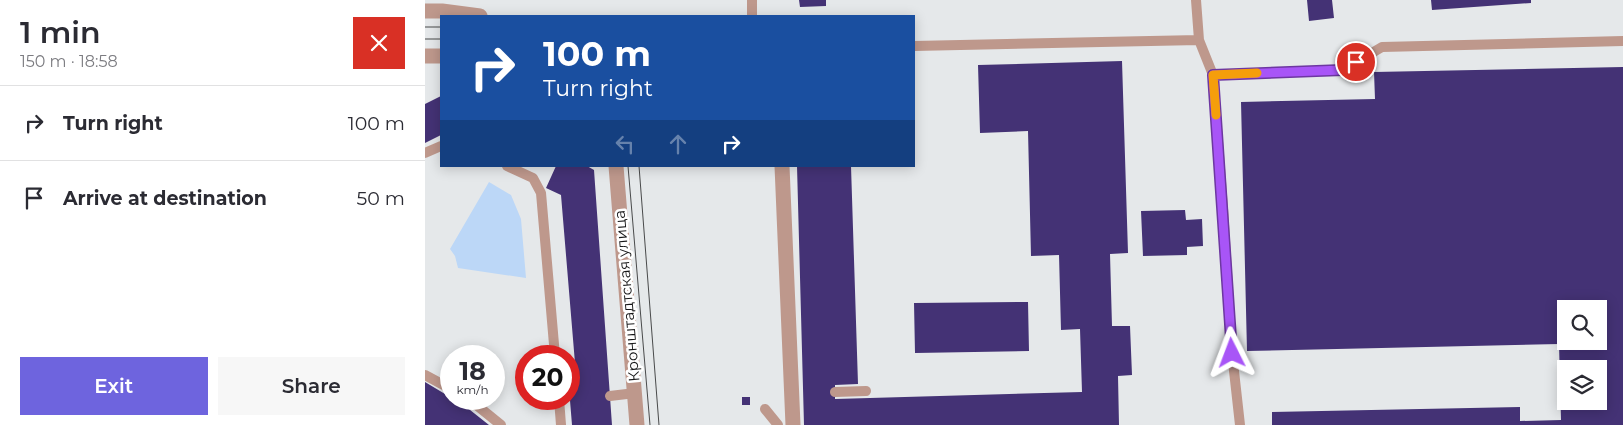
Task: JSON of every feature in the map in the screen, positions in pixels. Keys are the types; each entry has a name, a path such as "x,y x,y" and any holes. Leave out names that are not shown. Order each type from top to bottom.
{"street":[{"path":"425,12 442,11 472,15"},
{"path":"425,56 440,56"},
{"name":"Кронштадтская улица","path":"616,167 637,425"},
{"path":"782,167 797,393 793,425"}],"lane":[{"path":"752,0 752,15"},
{"path":"1196,0 1199,40 1213,75 1232,353 1240,425"},
{"path":"915,46 1199,40"},
{"path":"1213,75 1343,70 1382,47 1623,41"},
{"path":"425,153 440,146"},
{"path":"509,167 533,178 541,193 554,345"},
{"path":"425,375 440,385"},
{"path":"835,392 866,391"},
{"path":"610,396 635,393"},
{"path":"765,409 778,425"},
{"path":"483,410 501,425"},
{"path":"561,425 562,410"}],"shaded area":[{"path":"489,182 511,195 521,219 526,278 458,268 455,256 450,249"}],"building":[{"path":"799,0 826,0 826,6 800,7"},
{"path":"1307,0 1332,0 1334,18 1309,21"},
{"path":"1431,0 1531,0 1531,3 1432,10"},
{"path":"1122,61 1128,253 1110,254 1112,326 1130,326 1132,375 1118,376 1119,425 804,425 797,167 851,167 858,384 835,385 835,399 1082,392 1080,329 1061,330 1059,255 1031,256 1028,131 980,133 978,65"},
{"path":"1623,67 1623,425 1272,425 1272,412 1520,407 1520,421 1561,420 1561,410 1607,410 1607,360 1559,360 1559,350 1607,350 1607,300 1557,300 1557,344 1247,351 1241,102 1375,99 1374,72"},
{"path":"440,96 440,136 425,143 425,104"},
{"path":"556,167 589,167 594,170 612,425 572,425 571,410 580,410 580,345 574,345 561,195 546,188"},
{"path":"1185,210 1186,220 1202,219 1203,246 1187,247 1187,255 1143,256 1141,211"},
{"path":"1028,302 1029,351 915,353 914,303"},
{"path":"425,382 440,391 440,410 470,410 489,425 425,425"},
{"path":"742,397 750,397 750,405 742,405"}],"tram line":[{"path":"425,27 440,27"},
{"path":"425,39 440,39"},
{"path":"628,167 650,425"},
{"path":"639,167 659,425"}],"slow traffic":[{"path":"1216,115 1213,75 1257,73"}],"route":[{"path":"1232,353 1213,75 1343,70 1356,62"}]}
